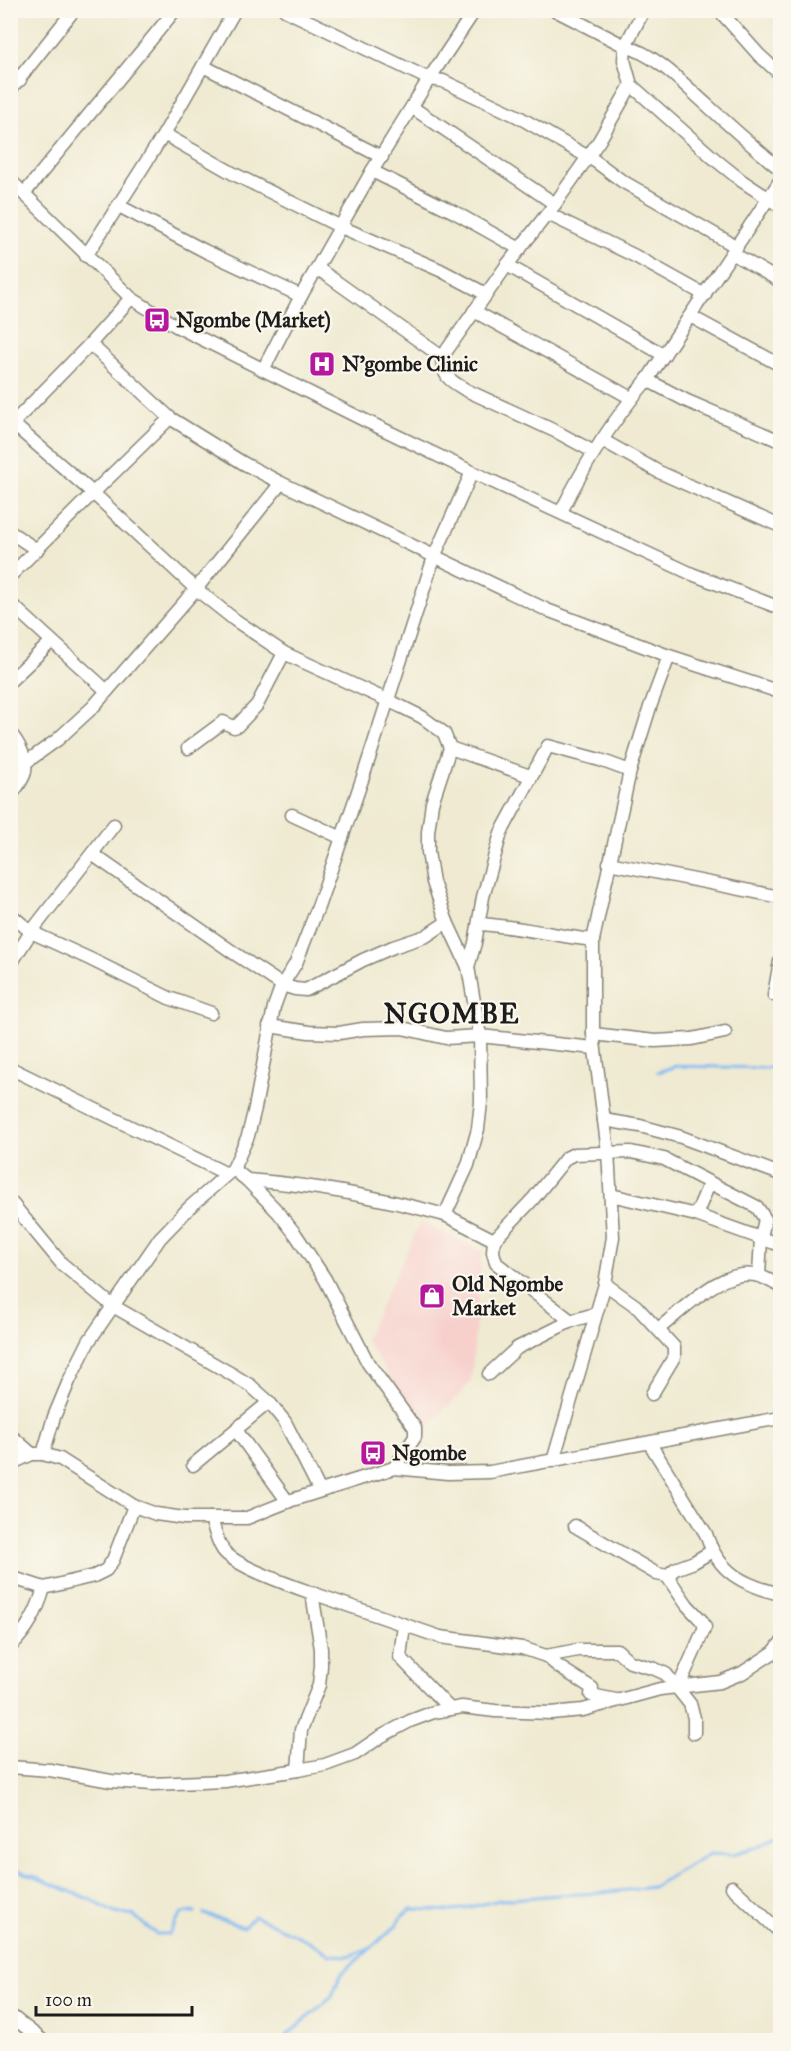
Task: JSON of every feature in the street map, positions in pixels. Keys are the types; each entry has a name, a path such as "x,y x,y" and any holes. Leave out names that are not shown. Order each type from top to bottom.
{"street":[{"path":"10,90 74,10"},
{"path":"24,194 91,111 130,68 175,10"},
{"path":"86,256 164,134 235,10"},
{"path":"285,10 429,79 443,81 510,113 588,158 780,281"},
{"path":"555,10 625,46 642,52 665,69 780,169"},
{"path":"644,10 625,46 624,60 630,85 709,154 780,206"},
{"path":"719,10 759,55 778,68"},
{"path":"263,370 301,296 372,171 471,11"},
{"path":"203,66 382,157"},
{"path":"10,71 20,80"},
{"path":"594,452 524,416 489,402 453,382 443,370 442,357 507,265 552,209 588,158 630,85"},
{"path":"413,108 552,209 705,295"},
{"path":"164,134 234,174 341,227 440,270 486,294"},
{"path":"372,171 520,249"},
{"path":"10,180 131,298 176,326 472,472 692,574 779,603"},
{"path":"561,512 594,452 647,380 780,181"},
{"path":"119,206 205,251 301,296"},
{"path":"507,265 664,355"},
{"path":"317,268 442,357"},
{"path":"131,298 11,425 93,493 196,589 235,620 284,653 388,700 436,726 444,733 450,748 432,803 428,852 433,882 447,922 468,967 480,1036 481,1102 478,1129 468,1165 445,1215"},
{"path":"474,311 632,398"},
{"path":"690,316 780,365"},
{"path":"90,344 170,418 243,463 281,483 547,610 669,656 780,692"},
{"path":"647,380 687,401 780,441"},
{"path":"10,576 170,418"},
{"path":"602,440 659,472 780,526"},
{"path":"10,1464 37,1454 89,1341 160,1238 230,1172 248,1136 269,1026 282,985 296,963 342,838 434,557 472,472"},
{"path":"25,763 77,723 107,691 196,589 281,483"},
{"path":"10,532 37,550"},
{"path":"10,603 107,691"},
{"path":"10,681 51,642"},
{"path":"188,748 223,722 237,726 257,705 284,653"},
{"path":"553,1461 605,1284 613,1237 608,1152 593,1034 593,940 630,771 669,656"},
{"path":"10,734 20,747 25,763 24,774 10,796"},
{"path":"468,967 490,867 501,833 546,748 551,746 630,771"},
{"path":"450,748 530,776"},
{"path":"292,815 342,838"},
{"path":"10,965 30,932 114,825"},
{"path":"92,854 282,985 295,989 306,990 363,960 426,936 447,922"},
{"path":"609,863 780,897"},
{"path":"10,914 30,932 169,998 211,1013"},
{"path":"478,924 514,927 593,940"},
{"path":"774,995 780,961"},
{"path":"269,1026 309,1032 339,1033 363,1029 402,1028 446,1038 480,1036 594,1048"},
{"path":"593,1034 655,1041 692,1039 725,1032"},
{"path":"10,1068 247,1180 351,1192 445,1215 494,1240"},
{"path":"604,1120 640,1126 681,1137 780,1174"},
{"path":"571,1321 496,1263 493,1251 494,1240 533,1199 566,1158 574,1154 631,1152 664,1159 757,1207 765,1219 761,1237 759,1276"},
{"path":"247,1180 278,1212 296,1235 325,1279 368,1364 415,1428 415,1437 394,1468"},
{"path":"696,1215 709,1184"},
{"path":"611,1195 696,1215 780,1245"},
{"path":"10,1201 62,1264 113,1306 251,1386 269,1402 285,1422 320,1491"},
{"path":"658,1329 722,1280 734,1275 759,1276 780,1286"},
{"path":"605,1284 636,1306 674,1347 676,1352 652,1394"},
{"path":"489,1374 518,1348 571,1321 595,1314"},
{"path":"193,1465 269,1402"},
{"path":"10,1435 37,1454 60,1459 134,1506 156,1514 184,1518 246,1518 320,1491 394,1468 448,1473 490,1472 780,1418"},
{"path":"237,1430 288,1502"},
{"path":"650,1444 706,1534 711,1551 719,1563 738,1579 780,1594"},
{"path":"10,1577 44,1588 94,1576 106,1570 113,1560 134,1506"},
{"path":"211,1518 222,1549 230,1557 283,1582 440,1637 522,1648 546,1656 592,1688 591,1695 620,1701"},
{"path":"575,1526 657,1574 667,1576 687,1605 702,1621 705,1627 678,1688"},
{"path":"667,1576 675,1569 694,1563 711,1551"},
{"path":"10,1647 31,1623 38,1610 44,1588"},
{"path":"298,1770 301,1730 319,1685 321,1666 321,1649 312,1593"},
{"path":"404,1625 400,1657 449,1708"},
{"path":"10,1767 50,1770 111,1781 152,1784 225,1781 298,1770 325,1765 355,1754 410,1721 449,1708 551,1713 583,1710 660,1689 720,1682 742,1673 774,1652 780,1644"},
{"path":"546,1656 578,1650 617,1650 630,1662 666,1674 690,1704 694,1718 694,1733"},
{"path":"732,1887 780,1932"},
{"path":"10,2015 42,2040"}],"shaded area":[{"name":"Old Ngombe Market","path":"422,1222 482,1252 471,1382 425,1430 365,1340"}],"waterway":[{"path":"658,1072 676,1066 780,1067"},
{"path":"282,2040 332,1996 341,1974 396,1926 403,1915 411,1909 453,1911 500,1900 653,1887 710,1853 734,1854 780,1837"},
{"path":"10,1867 89,1899 115,1913 133,1915 156,1934 169,1934 182,1913 195,1912"},
{"path":"204,1914 244,1927 254,1916 309,1941 330,1955 349,1956 367,1949"}],"place":[{"name":"Ngombe (Market)","path":"157,320"},
{"name":"N'gombe Clinic","path":"322,364"},
{"name":"Old Ngombe Market","path":"432,1296"},
{"name":"Ngombe","path":"373,1453"}],"district":[{"name":"NGOMBE","path":"452,1014"}]}
